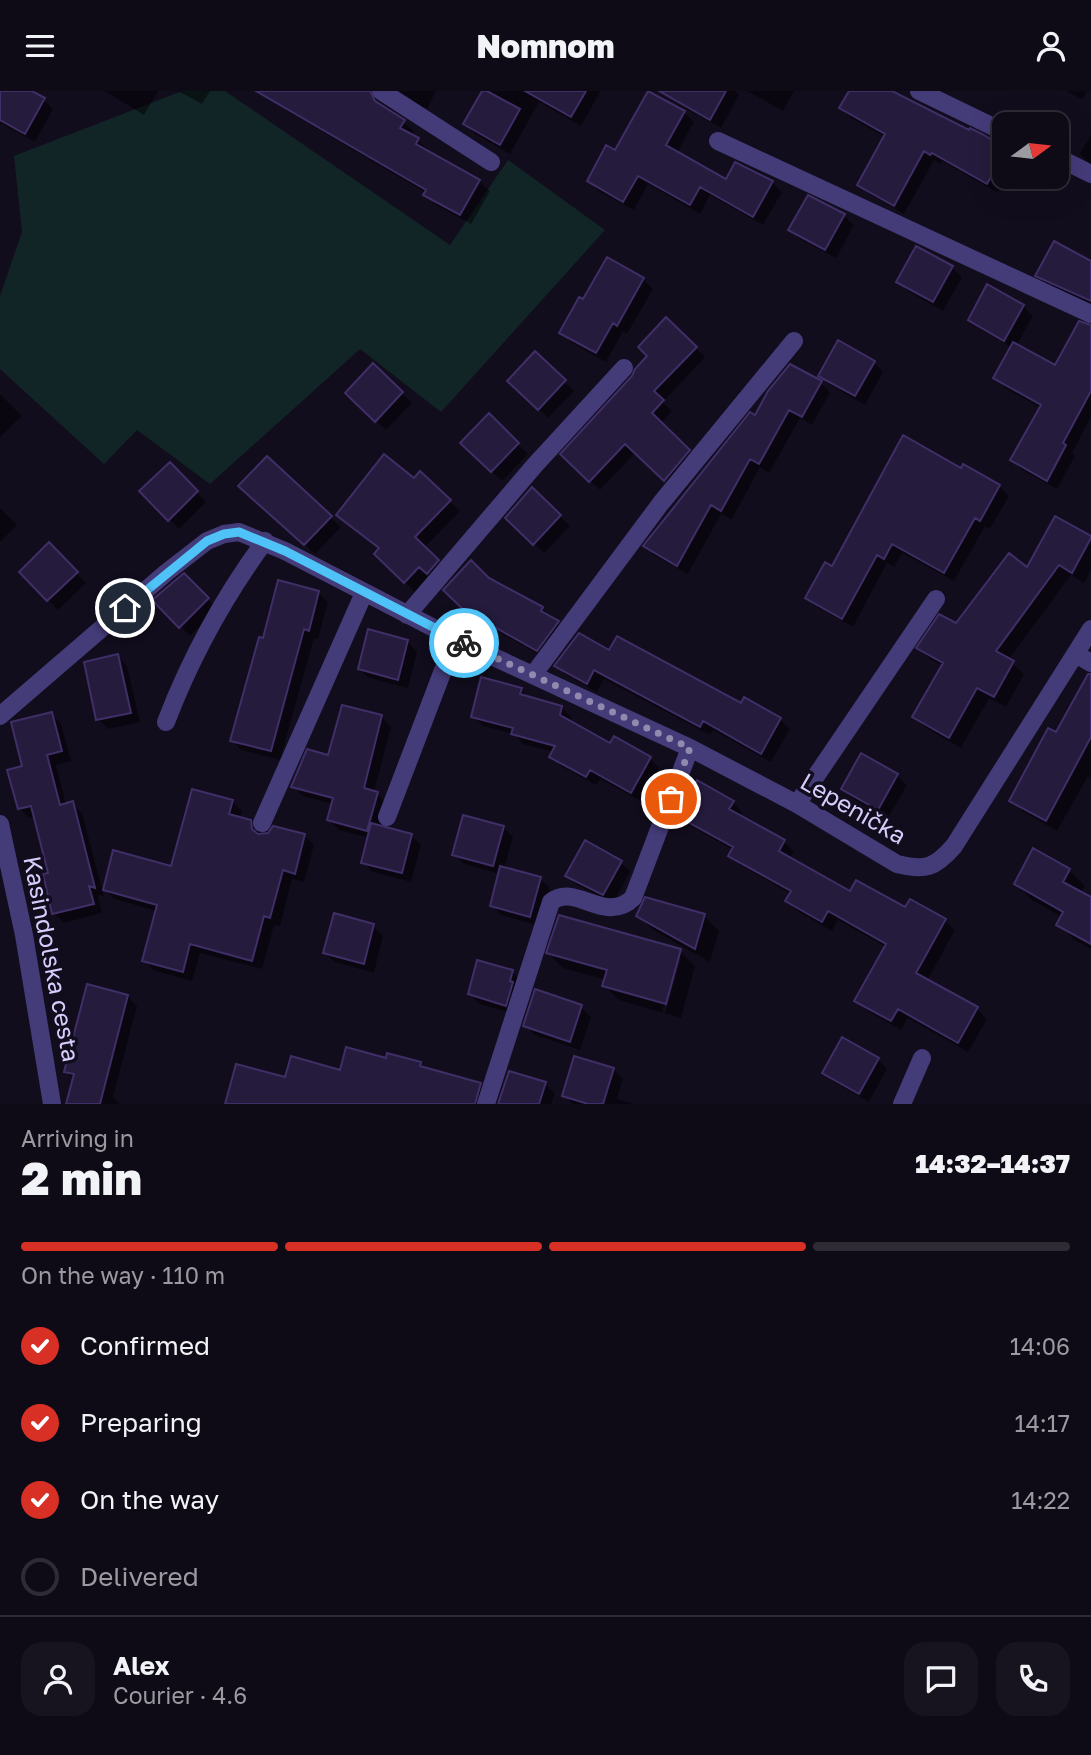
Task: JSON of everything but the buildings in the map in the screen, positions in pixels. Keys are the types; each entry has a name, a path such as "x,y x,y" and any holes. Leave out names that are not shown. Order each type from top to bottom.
{"street":[{"path":"381,91 491,162"},
{"path":"919,91 992,126"},
{"path":"718,141 1091,314"},
{"path":"1069,163 1091,174"},
{"path":"533,675 661,503 794,341"},
{"path":"407,615 535,465 624,368"},
{"name":"Lepenička","path":"0,716 167,572 207,541 224,534 239,532 265,541 455,639 690,748 797,804 897,864 927,868 942,860 954,846 1083,658 1091,629"},
{"path":"166,722 186,669 215,615 265,541"},
{"path":"262,823 364,593"},
{"path":"797,804 936,599"},
{"path":"387,817 455,639"},
{"path":"486,1104 551,902 557,897 566,896 611,909 624,907 633,898 690,748"},
{"name":"Kasindolska cesta","path":"0,824 24,936 52,1104"},
{"path":"902,1104 922,1058"}],"green space":[{"path":"182,91 225,91 450,245 508,160 605,230 441,412 360,349 210,484 137,430 104,464 0,369 0,296 22,232 14,156"}],"way so far":[{"path":"464,643 690,748 671,799"}],"route":[{"path":"125,608 207,541 224,534 239,532 252,535 285,551 464,643"}]}
